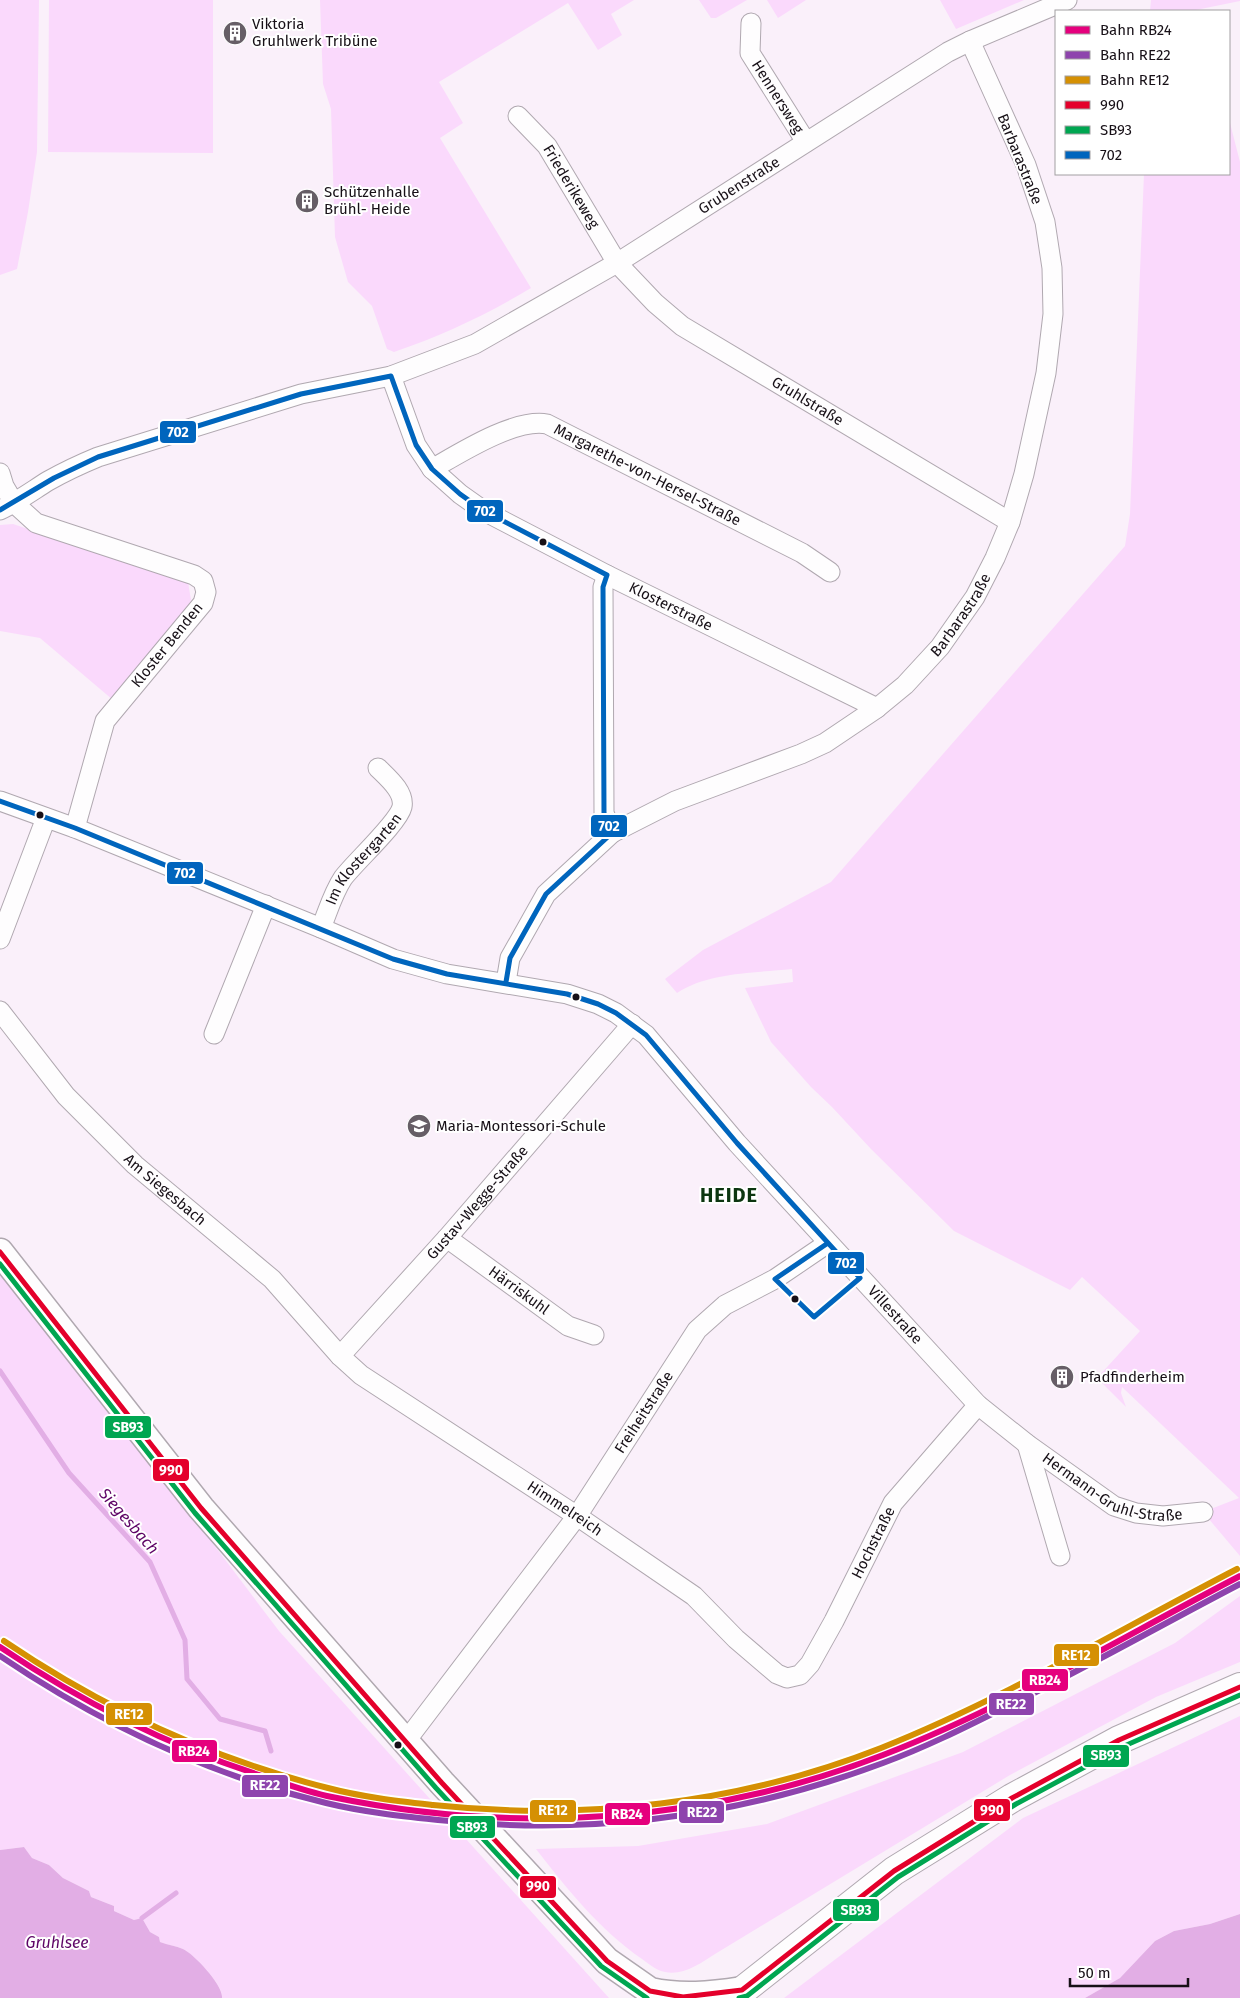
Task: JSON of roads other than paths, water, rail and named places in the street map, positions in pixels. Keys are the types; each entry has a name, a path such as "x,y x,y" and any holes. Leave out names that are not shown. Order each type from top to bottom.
{"main road":[{"path":"0,1252 202,1508 425,1764 638,1996 683,1997 738,1994 894,1871 1012,1798 1119,1740 1240,1687"}],"street":[{"name":"Grubenstraße","path":"7,507 57,477 98,457 301,394 391,376 475,344 617,263 948,52 1067,0"},
{"name":"Hennersweg","path":"750,22 750,53 806,142"},
{"name":"Barbarastraße","path":"506,982 510,958 546,894 612,833 676,800 802,754 825,743 877,708 905,685 940,648 975,597 996,558 1010,522 1024,474 1046,373 1053,314 1052,268 1045,222 1026,165 970,41"},
{"name":"Friederikeweg","path":"518,116 547,146 617,263"},
{"name":"Gruhlstraße","path":"617,263 655,303 682,326 1010,522"},
{"name":"Klosterstraße","path":"391,376 416,445 432,469 460,494 484,511 607,575 877,708"},
{"name":"Margarethe-von-Hersel-Straße","path":"432,469 516,426 538,423 547,424 802,553 830,572"},
{"path":"0,473 7,507"},
{"name":"Kloster Benden","path":"7,507 36,523 194,575 203,581 206,592 203,602 105,721 75,828"},
{"path":"607,575 602,587 604,813 612,833"},
{"name":"Im Klostergarten","path":"321,928 336,890 343,878 391,824 402,805 394,785 378,768"},
{"name":"Villestraße","path":"0,801 75,828 393,958 447,974 506,982 575,997 616,1013 646,1035 737,1143 978,1405 1027,1444"},
{"path":"0,939 46,818"},
{"path":"214,1034 266,905"},
{"name":"Am Siegesbach","path":"0,1011 66,1096 135,1165 272,1279 340,1356"},
{"name":"Gustav-Wegge-Straße","path":"340,1356 447,1238 632,1024"},
{"name":"Härriskuhl","path":"447,1238 568,1326 594,1335"},
{"name":"Freiheitstraße","path":"406,1740 577,1516 697,1330 725,1305 775,1279 828,1243"},
{"name":"Himmelreich","path":"340,1356 361,1375 577,1516 694,1596 736,1639 777,1674"},
{"name":"Hochstraße","path":"777,1674 787,1678 800,1675 810,1664 834,1621 893,1502 978,1405"},
{"path":"1027,1444 1060,1556"},
{"name":"Hermann-Gruhl-Straße","path":"1027,1444 1114,1506 1136,1513 1164,1516 1203,1512"}],"water":[{"name":"Gruhlsee","path":"24,1847 32,1858 49,1865 63,1878 89,1891 91,1897 114,1906 114,1911 134,1920 142,1918 150,1932 159,1937 160,1942 188,1952 213,1979 218,1986 222,1998 0,1998 0,1850"},
{"path":"1240,1914 1240,1998 1085,1998 1120,1978 1155,1941 1174,1931 1210,1924"}],"waterway":[{"name":"Siegesbach","path":"0,1371 69,1473 150,1562 185,1640 187,1679 220,1719 265,1731 271,1751"},
{"name":"Siegesbach","path":"142,1918 176,1893"}],"rail line":[{"name":"RE12","path":"4,1641 80,1688 160,1729 242,1762 285,1776 354,1794 433,1805 547,1811 604,1809 661,1804 717,1795 772,1783 827,1767 881,1748 927,1729 1017,1686 1237,1569"},
{"name":"RB24","path":"0,1647 30,1667 123,1720 188,1749 294,1787 332,1797 401,1809 471,1816 541,1818 610,1816 680,1808 749,1796 817,1778 883,1755 929,1736 1019,1693 1240,1576"},
{"name":"RE22","path":"0,1656 76,1703 116,1725 157,1744 240,1778 326,1803 354,1809 438,1820 495,1824 552,1825 608,1823 664,1818 719,1809 829,1782 883,1763 914,1751 1034,1693 1240,1584"}],"place":[{"name":"Viktoria Gruhlwerk Tribüne","path":"235,33"},
{"name":"Schützenhalle Brühl- Heide","path":"307,201"},
{"name":"Maria-Montessori-Schule","path":"419,1126"},
{"name":"Pfadfinderheim","path":"1062,1377"}],"district":[{"name":"HEIDE","path":"729,1195"}]}
